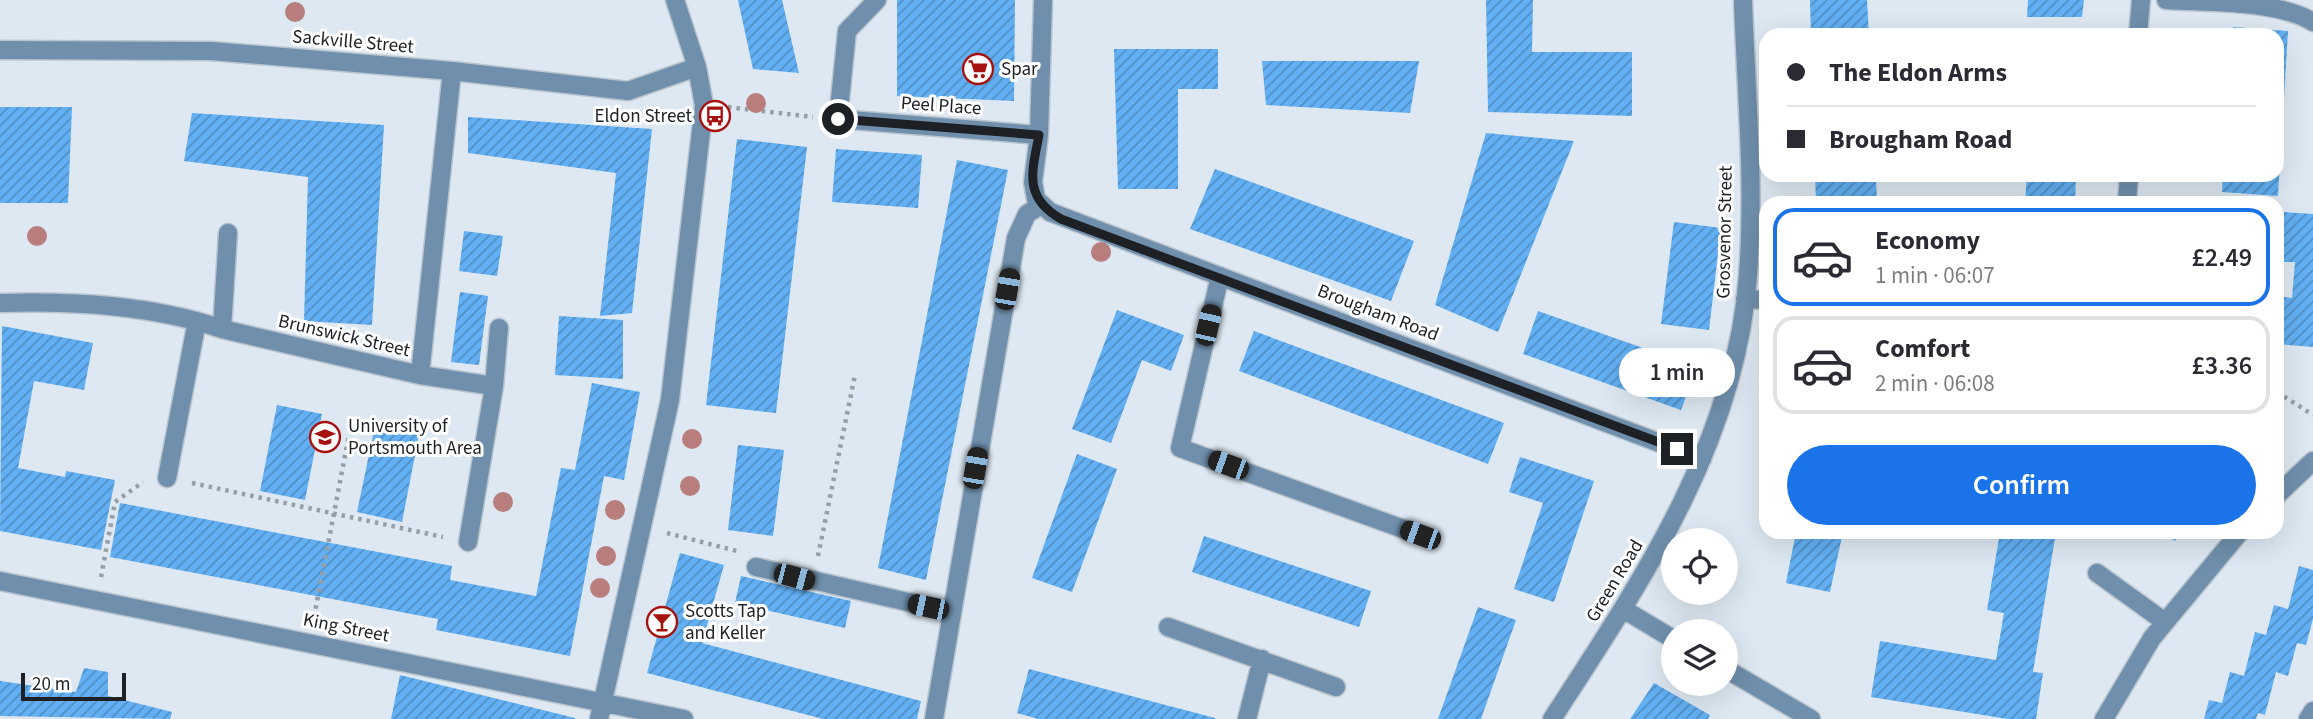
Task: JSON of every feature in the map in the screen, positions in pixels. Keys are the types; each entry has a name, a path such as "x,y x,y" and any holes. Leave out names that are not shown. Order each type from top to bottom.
{"street":[{"path":"602,711 670,400 704,105 697,67 674,0"},
{"path":"838,119 847,31 877,0"},
{"path":"934,719 1016,238 1027,214 1041,205 1033,182 1039,135 1043,0"},
{"name":"Grosvenor Street","path":"1702,459 1728,391 1745,299 1750,222 1743,0"},
{"path":"2138,28 2140,0"},
{"path":"2166,0 2291,10 2313,22"},
{"name":"Sackville Street","path":"0,50 211,51 452,71 628,90 697,67"},
{"name":"Brunswick Street","path":"0,303 71,301 197,320 222,329 420,375 452,71"},
{"name":"Peel Place","path":"838,119 1039,135"},
{"name":"Brougham Road","path":"1041,205 1061,219 1220,276 1702,459"},
{"path":"222,329 228,233"},
{"path":"1220,276 1180,447 1420,535"},
{"path":"1745,299 1759,300"},
{"path":"167,478 197,320"},
{"path":"468,542 494,386 499,328"},
{"path":"420,375 494,386"},
{"name":"Green Road","path":"1552,719 1623,609 1670,529 1702,459"},
{"path":"2284,488 2313,461"},
{"path":"2104,719 2152,638 2234,539"},
{"path":"756,567 951,612"},
{"path":"2097,573 2165,622"},
{"name":"King Street","path":"0,580 309,642 602,711 682,719"},
{"path":"1623,609 1661,632"},
{"path":"1168,627 1336,687"},
{"path":"1247,719 1262,659"},
{"path":"1738,676 1808,718"},
{"path":"2308,719 2313,712"}],"path":[{"path":"704,105 838,119"},
{"path":"812,582 855,375"},
{"path":"2284,396 2313,415"},
{"path":"309,642 349,435"},
{"path":"97,599 115,502 147,479 167,478 468,542"},
{"path":"643,525 745,553 756,567"}],"building":[{"path":"738,0 782,0 799,73 753,69"},
{"path":"897,0 1015,0 1014,101 897,96"},
{"path":"1486,0 1533,0 1532,52 1632,52 1632,116 1488,112"},
{"path":"1810,0 1867,0 1869,28 1811,28"},
{"path":"2028,0 2084,0 2082,17 2027,17"},
{"path":"2284,31 2288,31 2284,97"},
{"path":"1114,49 1218,49 1218,89 1178,89 1178,189 1118,189"},
{"path":"1262,61 1419,61 1410,113 1266,105"},
{"path":"0,107 72,107 68,203 0,203"},
{"path":"192,113 384,125 372,325 304,321 308,177 184,161"},
{"path":"468,117 652,129 632,313 600,316 616,173 468,153"},
{"path":"1486,133 1574,141 1498,332 1435,305"},
{"path":"737,139 807,147 776,413 706,405"},
{"path":"836,149 922,155 918,208 832,202"},
{"path":"957,160 1008,170 926,580 878,568"},
{"path":"1215,169 1414,241 1391,301 1190,229"},
{"path":"1815,182 1876,182 1877,196 1816,196"},
{"path":"2026,182 2076,182 2075,196 2026,196"},
{"path":"2223,182 2279,182 2278,196 2222,192"},
{"path":"2284,212 2313,214 2313,347 2284,345 2284,297 2292,298 2295,262 2284,262"},
{"path":"1674,222 1721,228 1709,330 1661,324"},
{"path":"464,231 503,236 497,276 459,271"},
{"path":"460,292 488,296 479,365 451,362"},
{"path":"1117,310 1184,335 1171,371 1142,360 1111,443 1072,429"},
{"path":"1538,311 1697,367 1681,410 1523,354"},
{"path":"559,316 623,320 623,379 555,375"},
{"path":"2,326 93,343 84,390 34,381 18,468 65,477 66,471 115,480 101,550 0,531"},
{"path":"1254,331 1504,423 1488,464 1239,371"},
{"path":"592,383 640,392 624,480 604,476 570,656 436,630 438,619 110,557 120,503 452,566 450,580 536,596 561,468 575,470"},
{"path":"277,405 322,414 305,500 260,491"},
{"path":"375,426 419,435 402,522 357,512"},
{"path":"738,445 784,450 773,536 728,530"},
{"path":"1077,454 1117,469 1072,592 1032,578"},
{"path":"1520,457 1594,481 1554,602 1514,589 1543,503 1509,492"},
{"path":"1204,536 1371,591 1359,627 1192,572"},
{"path":"1795,539 1841,539 1830,592 1786,583"},
{"path":"1999,539 2055,539 2033,672 2043,673 2036,719 2008,719 1871,697 1880,641 1996,660 2004,613 1987,610"},
{"path":"680,553 724,565 702,643 921,701 917,719 823,719 647,673"},
{"path":"2299,566 2313,570 2313,619 2306,645 2297,643 2288,676 2276,672 2265,715 2258,713 2256,719 2204,719 2209,700 2222,703 2230,672 2244,676 2255,632 2266,635 2274,605 2288,609"},
{"path":"741,576 851,601 845,628 735,603"},
{"path":"1478,607 1516,620 1481,719 1438,719"},
{"path":"84,668 108,672 108,696 172,712 170,719 0,716 0,681 76,692"},
{"path":"1029,669 1215,719 1038,719 1017,713"},
{"path":"400,675 575,718 575,719 391,719"},
{"path":"1654,683 1661,687 1661,696 1677,696 1710,715 1708,719 1630,719"}],"place":[{"name":"Spar","path":"978,69"},
{"name":"Eldon Street","path":"715,116"},
{"name":"University of Portsmouth Area","path":"325,437"},
{"name":"Scotts Tap and Keller","path":"662,622"}],"route":[{"path":"838,119 1039,135 1033,169 1036,199 1061,219 1220,276 1677,449"}]}
